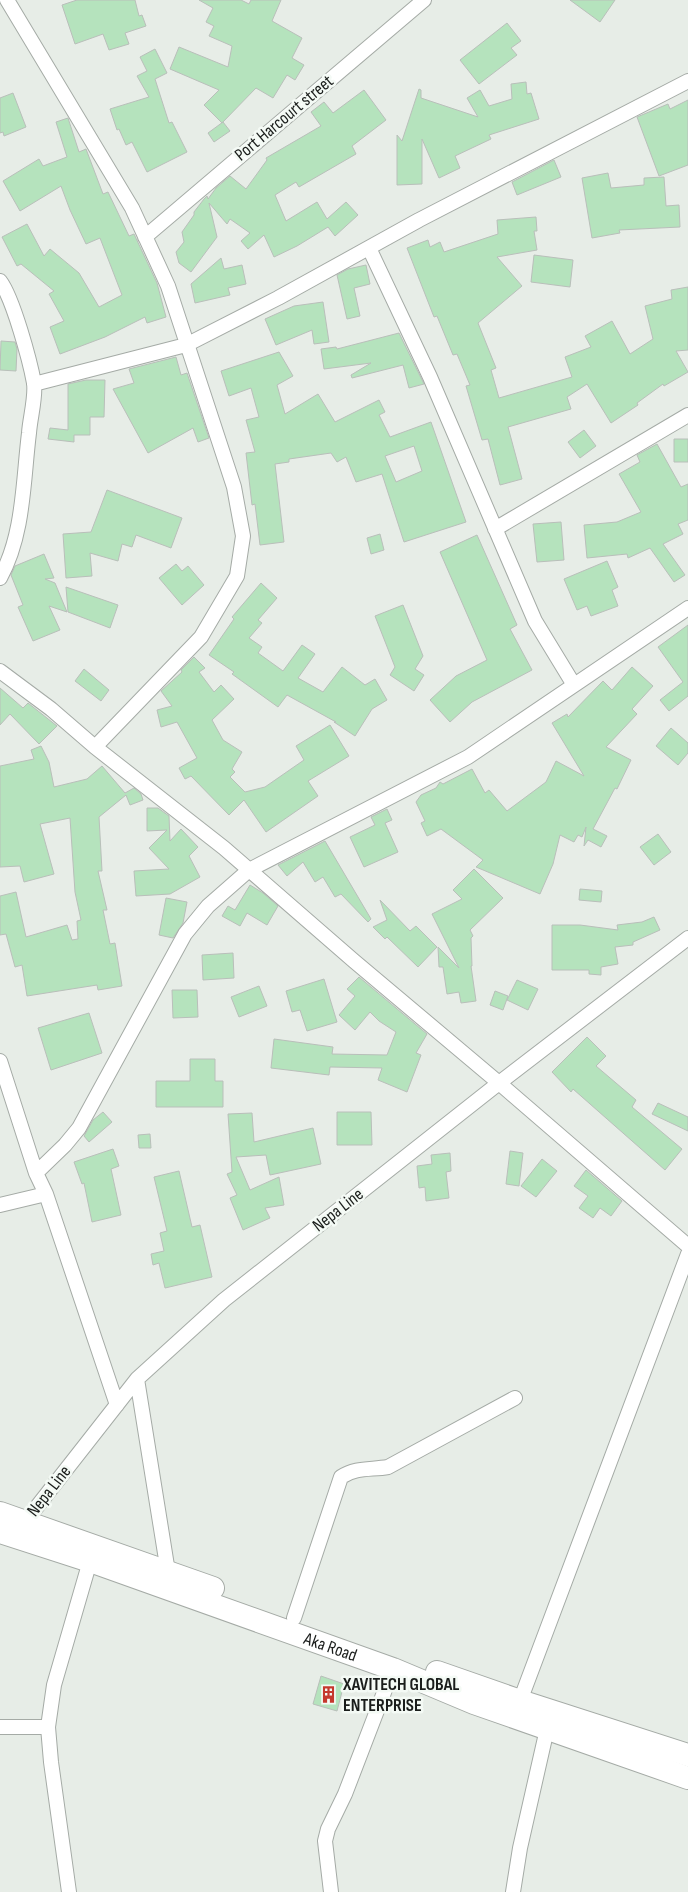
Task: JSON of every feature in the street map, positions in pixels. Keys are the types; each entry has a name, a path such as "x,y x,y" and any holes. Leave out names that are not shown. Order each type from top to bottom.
{"main road":[{"name":"Aka Road","path":"0,1513 168,1572 520,1702 688,1755"},
{"name":"Aka Road","path":"0,1532 90,1561 393,1669 474,1703 688,1778"}],"street":[{"path":"7,0 132,208 168,286 234,486 243,536 237,576 201,638 95,747"},
{"name":"Port Harcourt street","path":"145,237 424,0"},
{"path":"34,384 186,345 278,298 419,220 688,81"},
{"path":"368,248 430,377 535,621 574,685"},
{"path":"0,282 4,287 18,324 34,384 17,536 8,563 0,578"},
{"path":"496,530 688,415"},
{"path":"36,1173 65,1145 79,1128 185,934 208,906 249,870 468,757 688,608"},
{"path":"0,672 51,709 95,747 224,848 688,1246"},
{"name":"Nepa Line","path":"25,1522 137,1379 224,1300 499,1083 688,938"},
{"path":"0,1061 36,1173 46,1194 118,1405"},
{"path":"0,1205 46,1194"},
{"path":"520,1702 688,1254"},
{"path":"137,1379 168,1572"},
{"path":"294,1618 341,1476 359,1470 388,1467 514,1398"},
{"path":"69,1892 48,1727 54,1685 90,1561"},
{"path":"331,1892 325,1841 328,1829 345,1794 393,1669"},
{"path":"0,1727 48,1727"},
{"path":"513,1892 520,1848 548,1729"}],"building":[{"path":"77,0 135,0 139,16 142,15 146,26 125,33 129,44 109,50 103,34 75,44 62,5"},
{"path":"199,0 241,0 249,4 251,0 281,0 272,21 302,38 292,58 304,65 295,80 287,75 273,98 256,88 222,123 204,105 219,90 170,69 179,47 228,67 232,46 209,36 214,26 206,22 213,8"},
{"path":"570,0 615,0 600,22"},
{"path":"507,23 521,41 511,48 517,55 479,84 460,60"},
{"path":"155,49 167,73 155,79 169,123 172,122 187,152 147,172 132,142 126,145 119,129 117,130 110,109 149,97 137,76 147,71 140,57"},
{"path":"526,82 527,94 531,93 539,119 489,135 491,139 455,156 460,168 439,178 422,139 422,184 397,185 397,135 402,141 419,89 421,90 421,98 478,117 467,98 480,90 489,106 512,99 511,84"},
{"path":"364,90 386,120 352,146 356,154 299,187 296,182 275,195 286,221 317,202 327,219 346,202 358,215 335,236 328,227 297,246 274,257 264,235 248,249 241,241 250,233 230,219 227,224 209,203 217,237 191,272 179,263 176,252 184,242 182,232 194,215 194,212 207,196 208,199 216,188 230,176 246,189 267,160 266,158 321,126 311,112 324,102 333,113"},
{"path":"13,93 26,127 4,136 3,132 0,133 0,98"},
{"path":"688,100 688,165 659,176 637,117 668,104 670,109"},
{"path":"68,118 79,152 86,149 103,194 108,192 129,236 134,234 157,283 166,317 147,323 145,317 105,337 60,354 50,327 64,321 49,294 54,291 21,264 17,266 2,237 27,224 44,256 50,249 79,273 99,307 122,295 100,238 86,244 61,186 20,211 3,181 39,159 43,166 67,157 56,122"},
{"path":"223,122 230,131 214,142 208,133"},
{"path":"554,160 561,177 517,195 512,182"},
{"path":"608,173 611,188 644,185 644,178 664,177 666,206 679,205 680,227 619,230 620,233 592,238 582,178"},
{"path":"536,217 537,231 534,231 537,250 497,257 522,286 478,323 496,368 491,370 499,398 572,377 565,357 591,347 585,336 612,321 630,354 653,339 645,306 672,299 671,290 688,287 688,350 676,351 688,372 664,386 663,384 637,403 638,405 611,423 587,384 567,397 571,409 508,427 522,479 500,485 488,439 482,440 466,386 470,385 457,354 453,355 437,316 434,317 407,248 428,240 430,247 440,242 444,252 498,234 497,220"},
{"path":"534,255 573,260 570,287 531,282"},
{"path":"221,258 224,269 242,265 246,284 228,288 230,295 195,303 191,284"},
{"path":"366,265 370,284 354,288 360,316 347,319 337,275 348,269"},
{"path":"323,302 329,342 314,344 312,330 276,345 265,319 294,306"},
{"path":"399,333 424,384 409,388 403,365 352,378 351,375 371,363 324,369 321,349 336,347 337,349"},
{"path":"1,341 15,342 17,349 16,371 0,370"},
{"path":"279,352 293,376 277,385 285,414 318,394 335,422 379,400 385,412 379,415 390,437 431,422 466,522 404,542 382,474 356,482 346,457 337,462 331,453 289,459 289,462 275,464 284,542 260,545 255,504 252,505 246,453 255,452 246,420 259,417 251,388 229,396 221,371","holes":["414,446 422,471 396,482 385,456"]},
{"path":"176,357 181,375 187,373 209,438 198,442 193,428 148,453 113,389 134,383 129,369"},
{"path":"86,380 105,380 104,417 90,417 90,435 74,435 74,442 48,439 50,428 68,430 68,384"},
{"path":"584,430 596,446 580,458 568,442"},
{"path":"674,439 688,439 688,462 674,462"},
{"path":"657,444 681,487 688,484 688,520 678,524 683,534 663,544 685,575 674,582 650,548 628,558 627,554 587,558 584,525 617,522 641,512 619,474 640,462 637,455"},
{"path":"107,490 182,518 171,548 136,535 132,547 122,544 118,561 90,553 92,576 66,578 63,534 91,532"},
{"path":"561,522 564,560 537,562 533,524"},
{"path":"380,534 384,550 371,554 367,538"},
{"path":"477,535 517,625 510,629 532,670 472,702 450,722 430,700 456,676 487,660 440,552"},
{"path":"44,554 54,578 45,579 55,583 67,612 49,606 60,630 33,641 18,607 23,605 11,575 15,566"},
{"path":"607,561 618,587 612,590 618,606 591,616 587,606 577,610 564,579"},
{"path":"176,564 182,571 188,566 204,585 182,605 159,578"},
{"path":"261,583 277,598 258,620 262,623 249,638 262,647 258,653 283,671 302,645 315,654 298,678 323,692 342,667 365,685 375,679 387,700 372,709 355,736 334,722 336,722 287,695 278,707 209,655 234,619 232,617"},
{"path":"66,587 118,605 110,628 68,612"},
{"path":"403,605 423,656 415,669 424,675 414,691 390,675 395,667 375,616"},
{"path":"688,625 688,696 669,711 660,700 683,682 658,647"},
{"path":"194,657 205,668 199,672 214,692 221,685 234,699 212,720 223,740 242,752 232,769 235,772 230,777 245,792 265,787 304,760 296,746 330,725 349,756 308,781 318,796 266,832 244,800 229,815 191,776 185,779 179,768 197,758 177,722 161,727 157,710 172,706 161,691 182,672 181,670"},
{"path":"632,667 653,686 632,709 637,714 606,747 631,760 617,789 615,788 593,829 607,836 601,847 588,840 584,846 586,827 582,837 578,835 574,842 560,835 553,864 540,894 476,867 483,860 441,829 427,836 421,823 425,821 416,802 421,795 436,788 440,782 443,784 472,769 485,793 489,790 507,811 546,782 556,761 584,776 552,723 567,714 568,717 603,681 612,690"},
{"path":"84,669 109,690 101,701 75,681"},
{"path":"0,688 23,708 28,703 57,726 39,744 10,714 0,725"},
{"path":"671,728 688,743 688,753 678,765 656,746"},
{"path":"41,746 49,762 54,787 87,779 102,766 125,793 134,788 141,794 143,800 130,805 126,795 99,817 102,871 98,871 107,910 103,910 110,944 115,943 122,986 98,990 97,985 27,996 22,965 15,967 6,934 0,935 0,896 16,892 26,937 67,925 72,940 78,939 77,921 81,920 75,892 70,818 40,824 54,874 24,882 20,866 0,867 0,766 34,759 31,750"},
{"path":"147,808 158,808 169,816 170,841 181,829 198,847 189,856 200,877 170,894 136,896 134,871 169,869 149,848 167,830 147,831"},
{"path":"387,809 392,820 385,823 398,852 364,867 350,837 375,825 371,817"},
{"path":"658,834 671,852 654,865 640,847"},
{"path":"325,841 371,919 368,922 341,894 335,897 323,877 315,882 303,862 287,876 278,865"},
{"path":"474,869 503,898 470,930 473,936 471,938 471,966 476,1001 461,1003 459,992 447,994 443,967 439,967 438,947 459,968 432,914 462,899 453,890"},
{"path":"250,885 278,906 267,925 247,913 240,926 222,916 228,906 235,910"},
{"path":"580,889 602,891 601,902 579,900"},
{"path":"166,898 187,902 183,923 173,938 159,935"},
{"path":"380,900 410,931 416,926 437,947 418,967 387,937 385,939 373,927 387,920"},
{"path":"654,917 660,930 633,942 633,945 615,947 618,964 601,967 601,975 589,974 589,970 552,970 552,925 580,925 618,930 617,925 642,922"},
{"path":"233,953 234,978 203,980 202,955"},
{"path":"359,977 427,1034 416,1053 421,1055 407,1092 378,1080 382,1068 330,1067 329,1075 271,1068 274,1039 333,1047 332,1054 387,1055 396,1032 379,1021 370,1012 355,1030 339,1015 355,996 347,989"},
{"path":"324,979 337,1022 307,1031 300,1010 292,1012 286,991"},
{"path":"517,980 538,989 528,1010 507,1000"},
{"path":"259,986 267,1006 239,1017 231,997"},
{"path":"172,990 197,990 198,1017 173,1018"},
{"path":"495,991 508,996 503,1010 490,1005"},
{"path":"89,1013 102,1053 51,1070 38,1028"},
{"path":"587,1037 606,1056 596,1066 636,1100 632,1107 682,1149 665,1170 573,1089 571,1092 552,1072"},
{"path":"190,1059 215,1059 215,1081 223,1081 223,1107 156,1107 156,1081 190,1081"},
{"path":"658,1103 688,1117 688,1131 652,1114"},
{"path":"103,1112 112,1122 89,1142 84,1136 93,1120"},
{"path":"337,1112 371,1112 372,1145 337,1145"},
{"path":"252,1113 254,1142 313,1128 321,1164 270,1175 266,1155 236,1157 250,1190 279,1177 284,1205 265,1208 270,1218 243,1230 230,1198 237,1195 227,1174 232,1172 228,1114"},
{"path":"150,1134 151,1148 139,1148 138,1135"},
{"path":"113,1149 119,1166 111,1169 121,1215 92,1222 84,1183 82,1184 74,1162"},
{"path":"510,1151 523,1153 519,1186 506,1184"},
{"path":"450,1153 451,1171 446,1172 449,1198 426,1201 425,1187 419,1188 417,1166 432,1164 431,1155"},
{"path":"542,1159 557,1171 536,1197 521,1186"},
{"path":"586,1170 622,1201 611,1216 600,1208 593,1218 579,1208 588,1196 574,1186"},
{"path":"179,1171 192,1227 200,1225 212,1277 165,1288 159,1263 153,1265 151,1254 164,1251 160,1233 167,1231 154,1177"},
{"name":"XAVITECH GLOBAL ENTERPRISE","path":"321,1676 344,1684 337,1711 313,1704"}],"place":[{"name":"XAVITECH GLOBAL ENTERPRISE","path":"329,1694"}]}
